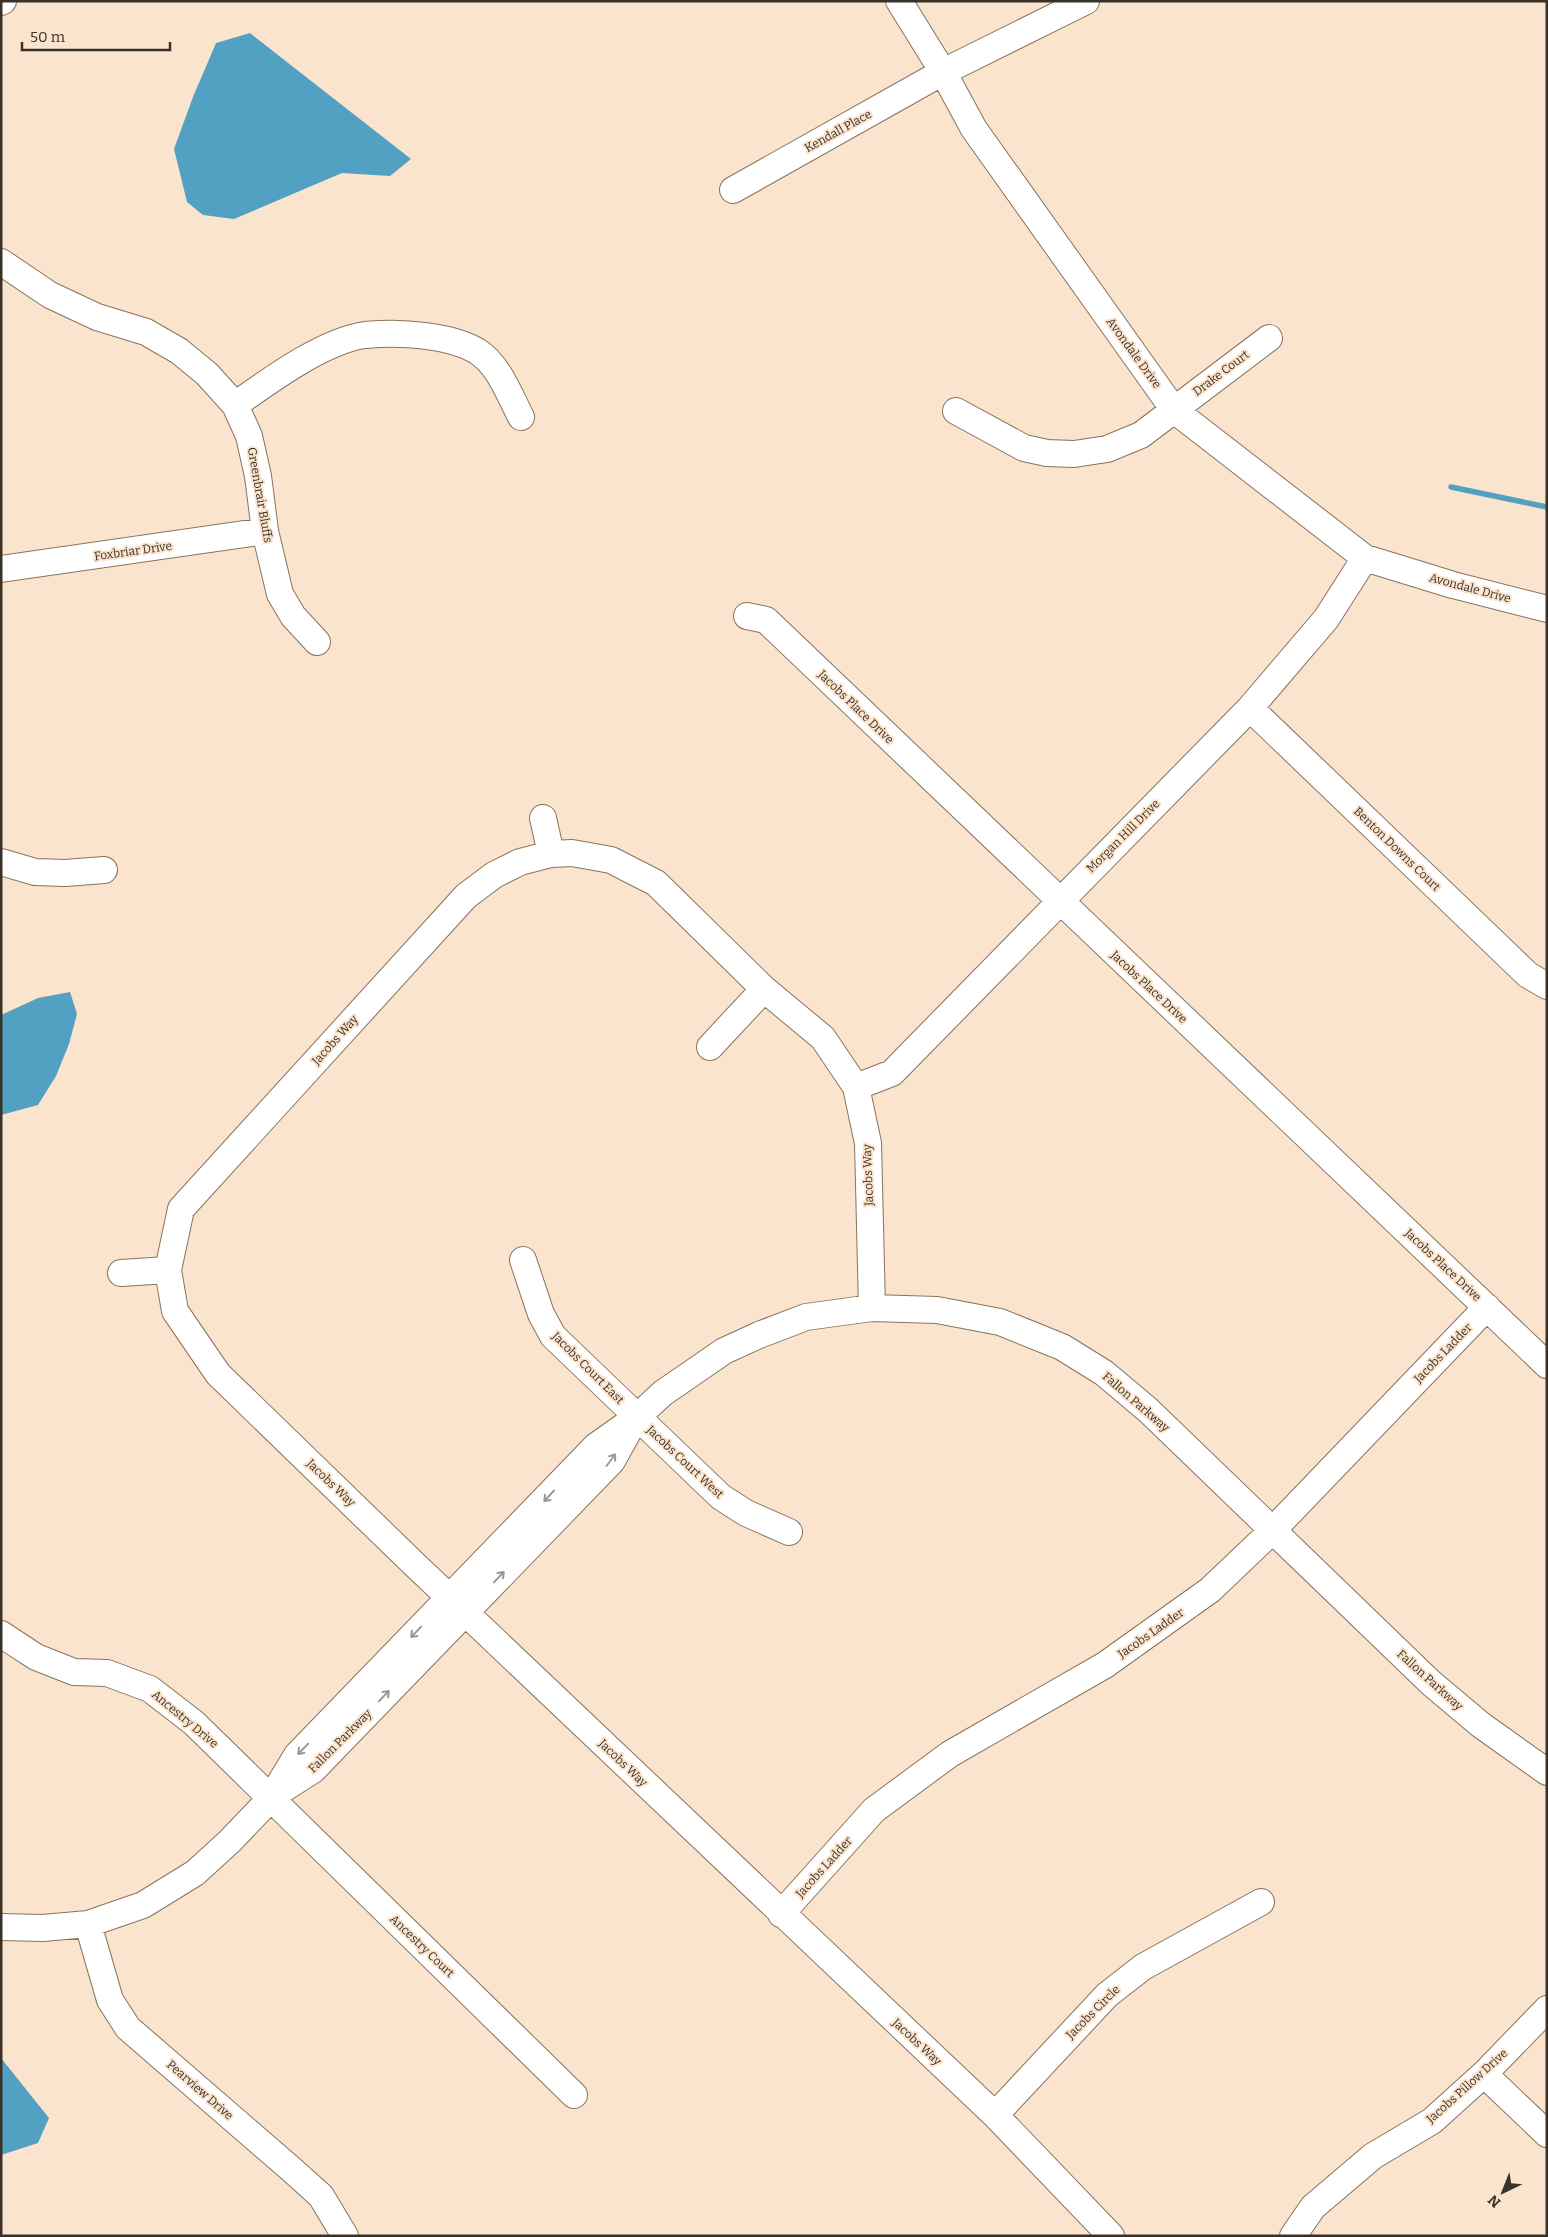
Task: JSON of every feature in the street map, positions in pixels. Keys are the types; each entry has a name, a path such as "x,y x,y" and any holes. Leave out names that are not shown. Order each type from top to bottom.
{"street":[{"name":"Avondale Drive","path":"899,1 943,72 974,128 1174,410 1365,558 1453,585 1547,609"},
{"path":"943,72 1086,1"},
{"name":"Kendall Place","path":"733,190 943,72"},
{"name":"Greenbrair Bluffs","path":"1,262 50,295 97,317 146,332 179,351 207,374 235,405 249,436 258,476 265,531 280,594 294,616 317,642"},
{"path":"235,405 280,374 326,349 363,336 403,333 440,338 477,351 498,372 521,417"},
{"name":"Drake Court","path":"956,411 1024,448 1047,453 1074,454 1107,449 1142,435 1269,338"},
{"name":"Foxbriar Drive","path":"1,569 265,531"},
{"name":"Morgan Hill Drive","path":"856,1087 892,1073 1058,901 1250,708 1326,620 1365,558"},
{"name":"Jacobs Place Drive","path":"747,616 766,620 1058,901 1547,1365"},
{"name":"Benton Downs Court","path":"1250,708 1528,975 1547,986"},
{"path":"543,818 551,854"},
{"name":"Jacobs Way","path":"872,1308 868,1143 856,1087 823,1038 764,989 656,883 611,860 572,853 551,854 511,866 494,875 466,896 181,1210 168,1270 175,1311 218,1374 781,1914 995,2115 1112,2236"},
{"path":"1,862 35,872 65,873 104,870"},
{"path":"710,1047 764,989"},
{"name":"Jacobs Court East","path":"523,1260 541,1314 553,1336 637,1417"},
{"path":"121,1273 168,1270"},
{"name":"Jacobs Ladder","path":"781,1914 874,1810 950,1754 1097,1670 1210,1590 1272,1531 1486,1307"},
{"name":"Fallon Parkway","path":"1,1927 43,1928 88,1924 143,1905 195,1873 230,1841 271,1798 313,1770 457,1605 612,1461 637,1417 663,1393 724,1351 759,1335 806,1317 872,1308 937,1310 1000,1322 1062,1347 1104,1373 1148,1410 1431,1682 1482,1725 1547,1772"},
{"name":"Jacobs Court West","path":"637,1417 721,1497 746,1513 789,1532"},
{"name":"Ancestry Drive","path":"1,1634 36,1657 74,1672 107,1673 150,1689 194,1723 271,1798"},
{"name":"Ancestry Court","path":"271,1798 574,2095"},
{"name":"Jacobs Circle","path":"995,2115 1107,1995 1143,1967 1261,1902"},
{"name":"Pearview Drive","path":"88,1924 110,2000 128,2028 320,2196 345,2236"},
{"name":"Jacobs Pillow Drive","path":"1293,2236 1313,2207 1373,2156 1432,2120 1484,2074 1547,2009"},
{"path":"1484,2074 1547,2134"}],"water":[{"path":"250,33 411,159 390,176 342,173 234,219 203,215 187,202 174,149 216,43"},
{"path":"70,992 77,1014 69,1044 56,1076 38,1105 1,1115 1,1015 38,998"},
{"path":"1,2058 49,2118 38,2143 1,2155"}],"waterway":[{"path":"1451,487 1547,507"}]}
